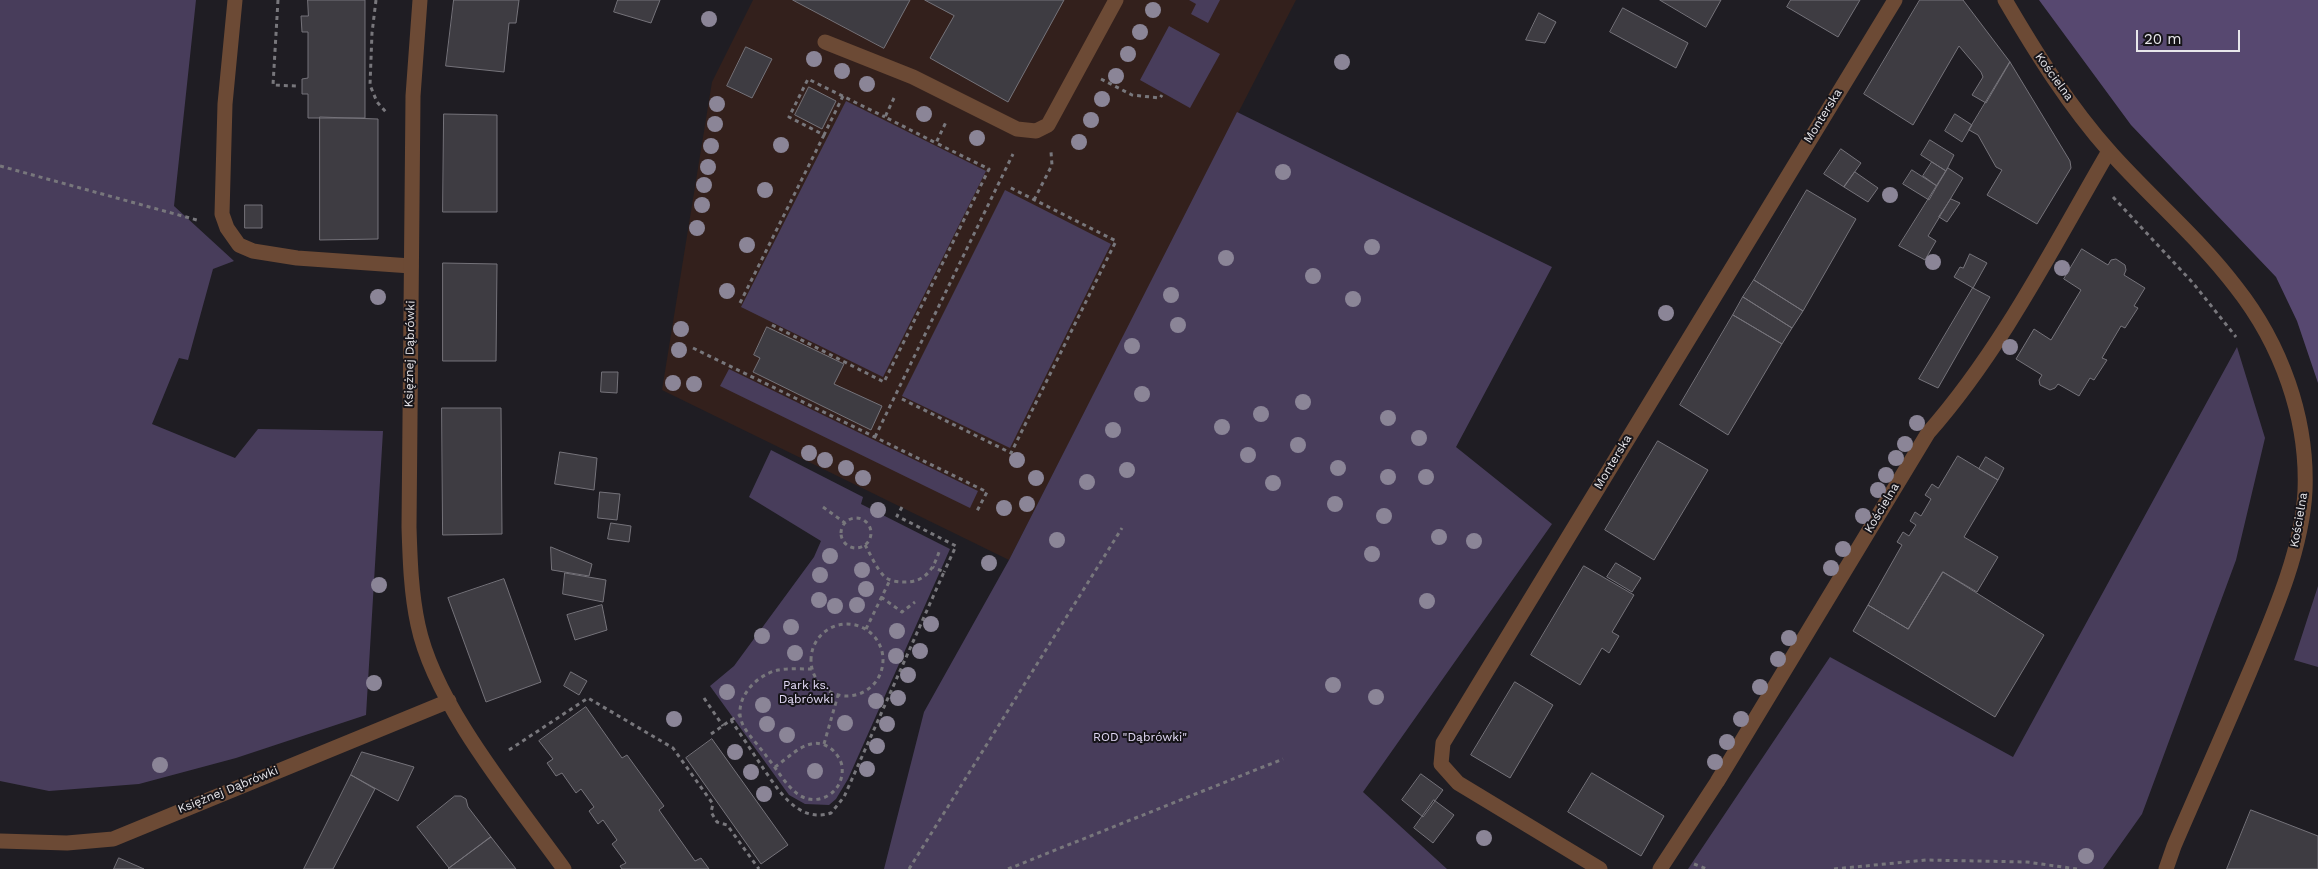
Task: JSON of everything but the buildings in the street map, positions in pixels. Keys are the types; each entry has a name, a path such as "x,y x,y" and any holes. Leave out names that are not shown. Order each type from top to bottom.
{"street":[{"path":"235,0 225,104 222,214 226,228 239,245 253,251 296,258 411,266"},
{"name":"Księżnej Dąbrówki","path":"420,0 413,96 409,517 411,570 418,626 431,666 472,740 564,869"},
{"path":"825,42 906,74 1017,129 1036,132 1048,125 1116,0"},
{"name":"Monterska","path":"1600,869 1458,784 1441,764 1443,743 1790,169 1895,0"},
{"name":"Kościelna","path":"2005,0 2043,64 2110,151 2218,265 2237,288 2261,324 2283,368 2296,409 2304,449 2305,492 2298,534 2286,576 2264,637 2174,846 2166,869"},
{"name":"Kościelna","path":"1660,869 1717,782 1928,432 1990,355 2110,151"},
{"name":"Księżnej Dąbrówki","path":"0,841 67,843 113,839 449,701"}],"path":[{"path":"278,0 273,85 296,86"},
{"path":"376,0 372,33 370,86 377,102 389,115"},
{"path":"1078,67 1132,95 1160,98 1162,95"},
{"path":"885,117 906,74"},
{"path":"772,325 884,382 989,169 808,79 789,117 824,135"},
{"path":"740,303 843,96"},
{"path":"936,143 957,99"},
{"path":"1034,200 1052,165 1048,125"},
{"path":"875,437 1000,183 1015,150 1017,129"},
{"path":"0,166 226,228"},
{"path":"2094,178 2193,283 2236,337"},
{"path":"902,399 1012,453 1116,241 1009,188"},
{"path":"693,348 987,492 977,511"},
{"path":"823,507 845,523"},
{"path":"731,720 785,799 802,811 815,815 831,813 844,797 956,546 897,516 902,507"},
{"path":"851,519 865,520 870,526 870,540 865,546 851,547 845,543 841,537 841,529 845,523 851,519"},
{"path":"909,869 1122,528"},
{"path":"865,546 885,576 890,580 911,582 923,578 933,567 940,549"},
{"path":"933,567 944,572"},
{"path":"866,630 890,580"},
{"path":"882,597 902,612 914,602"},
{"path":"844,624 856,625 866,630 875,637 880,647 882,669 877,680 870,688 860,694 849,696 827,691 819,683 812,669 812,651 816,641 824,632 844,624"},
{"path":"775,767 814,741 824,744 833,750 842,766 837,786 832,794 824,799 814,800 800,795 775,767 744,727 740,714 741,703 747,691 755,681 767,673 780,670 812,669"},
{"path":"824,744 838,695"},
{"path":"506,751 588,698 673,748 713,804 711,812 717,822 727,825 759,869"},
{"path":"704,698 723,726"},
{"path":"711,734 740,714"},
{"path":"1008,869 1283,759"},
{"path":"1834,869 1926,860 2027,862 2077,869"}],"shaded area":[{"path":"753,0 1296,0 1009,560 662,390 712,82"},
{"path":"2039,0 2318,0 2318,383 2297,321 2276,277 2131,125"}],"green space":[{"path":"0,0 196,0 174,206 234,261 213,269 188,360 179,358 152,424 235,458 258,429 383,431 366,715 236,758 139,784 49,791 0,781"},
{"path":"1189,0 1220,0 1208,23 1191,14 1196,4"},
{"path":"1169,26 1220,54 1190,108 1140,80"},
{"path":"846,101 986,171 883,377 741,307"},
{"name":"ROD \"Dąbrówki\"","path":"1237,112 1552,267 1456,447 1552,524 1363,792 1447,869 884,869 924,712 1009,560"},
{"path":"1005,190 1111,244 1010,448 902,396"},
{"path":"2237,347 2265,438 2236,560 2142,814 2103,869 1688,869 1830,657 2013,757"},
{"path":"729,369 978,491 970,508 720,386"},
{"name":"Park ks. Dąbrówki","path":"771,450 863,497 861,504 950,549 848,779 836,799 829,805 805,804 789,795 710,686 734,666 814,557 821,541 749,497"},
{"path":"2318,586 2318,667 2294,660"}]}
